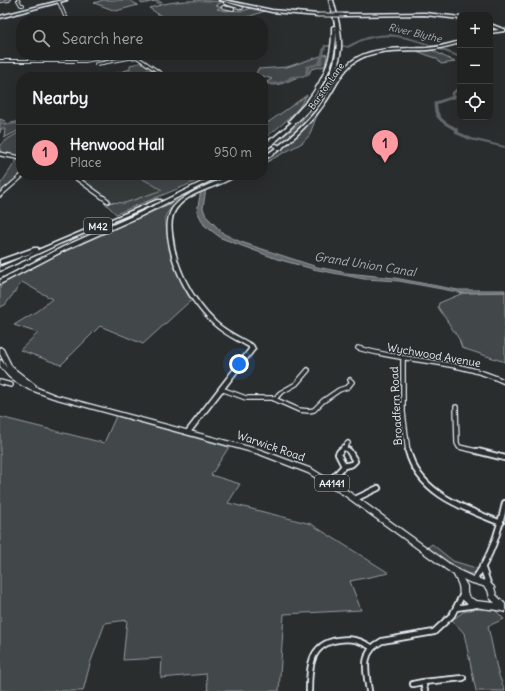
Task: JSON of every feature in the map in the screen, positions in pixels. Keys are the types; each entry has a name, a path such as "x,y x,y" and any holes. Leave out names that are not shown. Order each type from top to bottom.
{"highway":[{"path":"268,142 293,119 312,96 329,68 335,44 334,29 328,0"},
{"path":"272,139 290,126 311,105 330,76 339,49 339,35 332,0"},
{"name":"M42","path":"0,274 62,245 199,187 210,180"},
{"name":"M42","path":"0,270 59,242 172,195 199,187"},
{"path":"0,282 65,248 182,194"},
{"path":"0,262 172,195"}],"main road":[{"name":"A4141","path":"0,349 10,368 18,376 32,386 53,396"},
{"name":"A4141","path":"1,365 22,384 53,396"},
{"name":"Warwick Road","path":"53,396 261,452 296,465 329,482 355,499 455,572 473,580 482,582 492,592 504,609"},
{"name":"Warwick Road","path":"455,572 470,602 495,605 504,609"},
{"path":"463,590 473,580"},
{"path":"481,604 490,602 492,592"}],"street":[{"path":"0,1 9,0"},
{"path":"17,6 22,5 18,0"},
{"path":"0,17 66,0"},
{"path":"220,0 242,8"},
{"path":"60,1 65,16"},
{"path":"225,3 282,12 318,15 424,14 457,18"},
{"path":"227,8 235,5"},
{"path":"223,7 233,10"},
{"path":"493,26 504,30"},
{"path":"493,32 504,30"},
{"name":"Barston Lane","path":"268,156 281,148 309,121 321,107 346,67 356,60 366,55 384,51 436,48 457,43"},
{"path":"0,61 90,60"},
{"path":"96,64 118,60"},
{"path":"142,60 158,72"},
{"path":"268,142 281,148"},
{"path":"0,154 16,157"},
{"path":"0,195 17,180"},
{"path":"79,180 108,201"},
{"path":"188,432 252,349 251,346 212,320 192,292 178,268 171,237 169,219 171,212 180,202 199,187 210,187 225,180"},
{"name":"Wychwood Avenue","path":"358,348 379,354 479,371 505,382"},
{"name":"Broadfern Road","path":"403,358 406,436 408,454 412,464 419,475 439,495 501,523"},
{"path":"275,399 280,393 296,384 308,370"},
{"path":"221,389 246,398 275,399 299,410 313,411 323,401 339,390 348,387 351,381 358,384"},
{"path":"0,382 11,385"},
{"path":"456,407 456,443 459,447 505,458"},
{"path":"344,466 338,454 348,443"},
{"path":"329,482 344,466 352,464 355,461 351,453 343,447"},
{"path":"355,499 378,488"},
{"path":"473,580 479,574 496,539 505,504"},
{"path":"482,566 492,592"},
{"path":"369,691 366,666 367,655 371,647 382,641 434,632 441,627 456,608 463,590"},
{"path":"456,608 481,604"},
{"path":"309,691 312,664 315,653 321,646 334,642 350,640 362,642 371,647"},
{"path":"414,684 461,678 456,672"},
{"path":"423,682 425,691"}],"shaded area":[{"path":"103,0 129,0 138,5 116,11 94,3"},
{"path":"157,0 164,4 186,1 216,1 223,2 216,5 221,7 217,9 227,11 243,11 251,8 265,11 251,16 161,16 149,8 161,5 155,1 142,4 140,2"},
{"path":"432,50 455,62 441,64 437,59 417,51"},
{"path":"327,54 325,66 311,69 307,76 293,79 282,84 271,85 268,83 272,79 268,78 268,72 257,72 258,69 287,67"},
{"path":"143,62 153,69 142,72 121,72 130,69 130,65"},
{"path":"336,71 341,71 316,118 309,136 302,143 268,161 268,147 298,125 320,98"},
{"path":"307,95 288,119 268,135 268,122"},
{"path":"0,119 5,121 7,124 16,122 16,132 4,138 5,129 0,129"},
{"path":"16,134 16,156 0,153 0,145"},
{"path":"16,161 16,178 0,192 0,185"},
{"path":"81,180 145,180 162,190 125,203 112,202"},
{"path":"145,180 198,180 116,214 104,202 125,203 162,190"},
{"path":"203,180 207,180 203,208 206,216 224,234 241,242 317,267 347,273 395,278 458,290 505,290 505,292 463,293 399,281 364,279 313,269 277,259 221,238 204,225 197,211"},
{"path":"178,200 181,200 167,213 165,222 177,268 184,284 194,300 189,302 143,344 100,326 61,365 20,350 38,333 14,325 37,311 52,299 22,282 5,305 0,307 0,287 4,282 35,265"},
{"path":"505,292 505,362 462,348 459,339 438,307 439,303 463,293"},
{"path":"116,416 229,447 211,475 240,484 228,503 311,524 389,573 350,581 361,610 284,614 279,691 208,691 206,674 161,678 162,658 123,660 127,620 105,623 90,664 83,691 0,691 0,417 104,443"},
{"path":"432,544 453,561 479,569 474,573 467,574 460,572 445,563 427,548"},
{"path":"474,609 495,610 504,619 488,626 498,673 505,691 476,691 464,633 452,620 463,612"}],"waterway":[{"name":"River Blythe","path":"343,46 348,47 361,39 390,35 419,41 457,56"},
{"name":"River Blythe","path":"268,84 286,81 292,77 305,76 307,74 307,67 320,64 325,46 331,46"},
{"name":"River Blythe","path":"457,90 452,94 454,97 435,103 436,113 440,119 456,129 457,133 471,139 505,147"},
{"name":"River Blythe","path":"0,121 5,125 16,124"}],"place":[{"name":"Henwood Hall","path":"385,163"}],"water label":[{"name":"Grand Union Canal","path":"365,264"}]}
